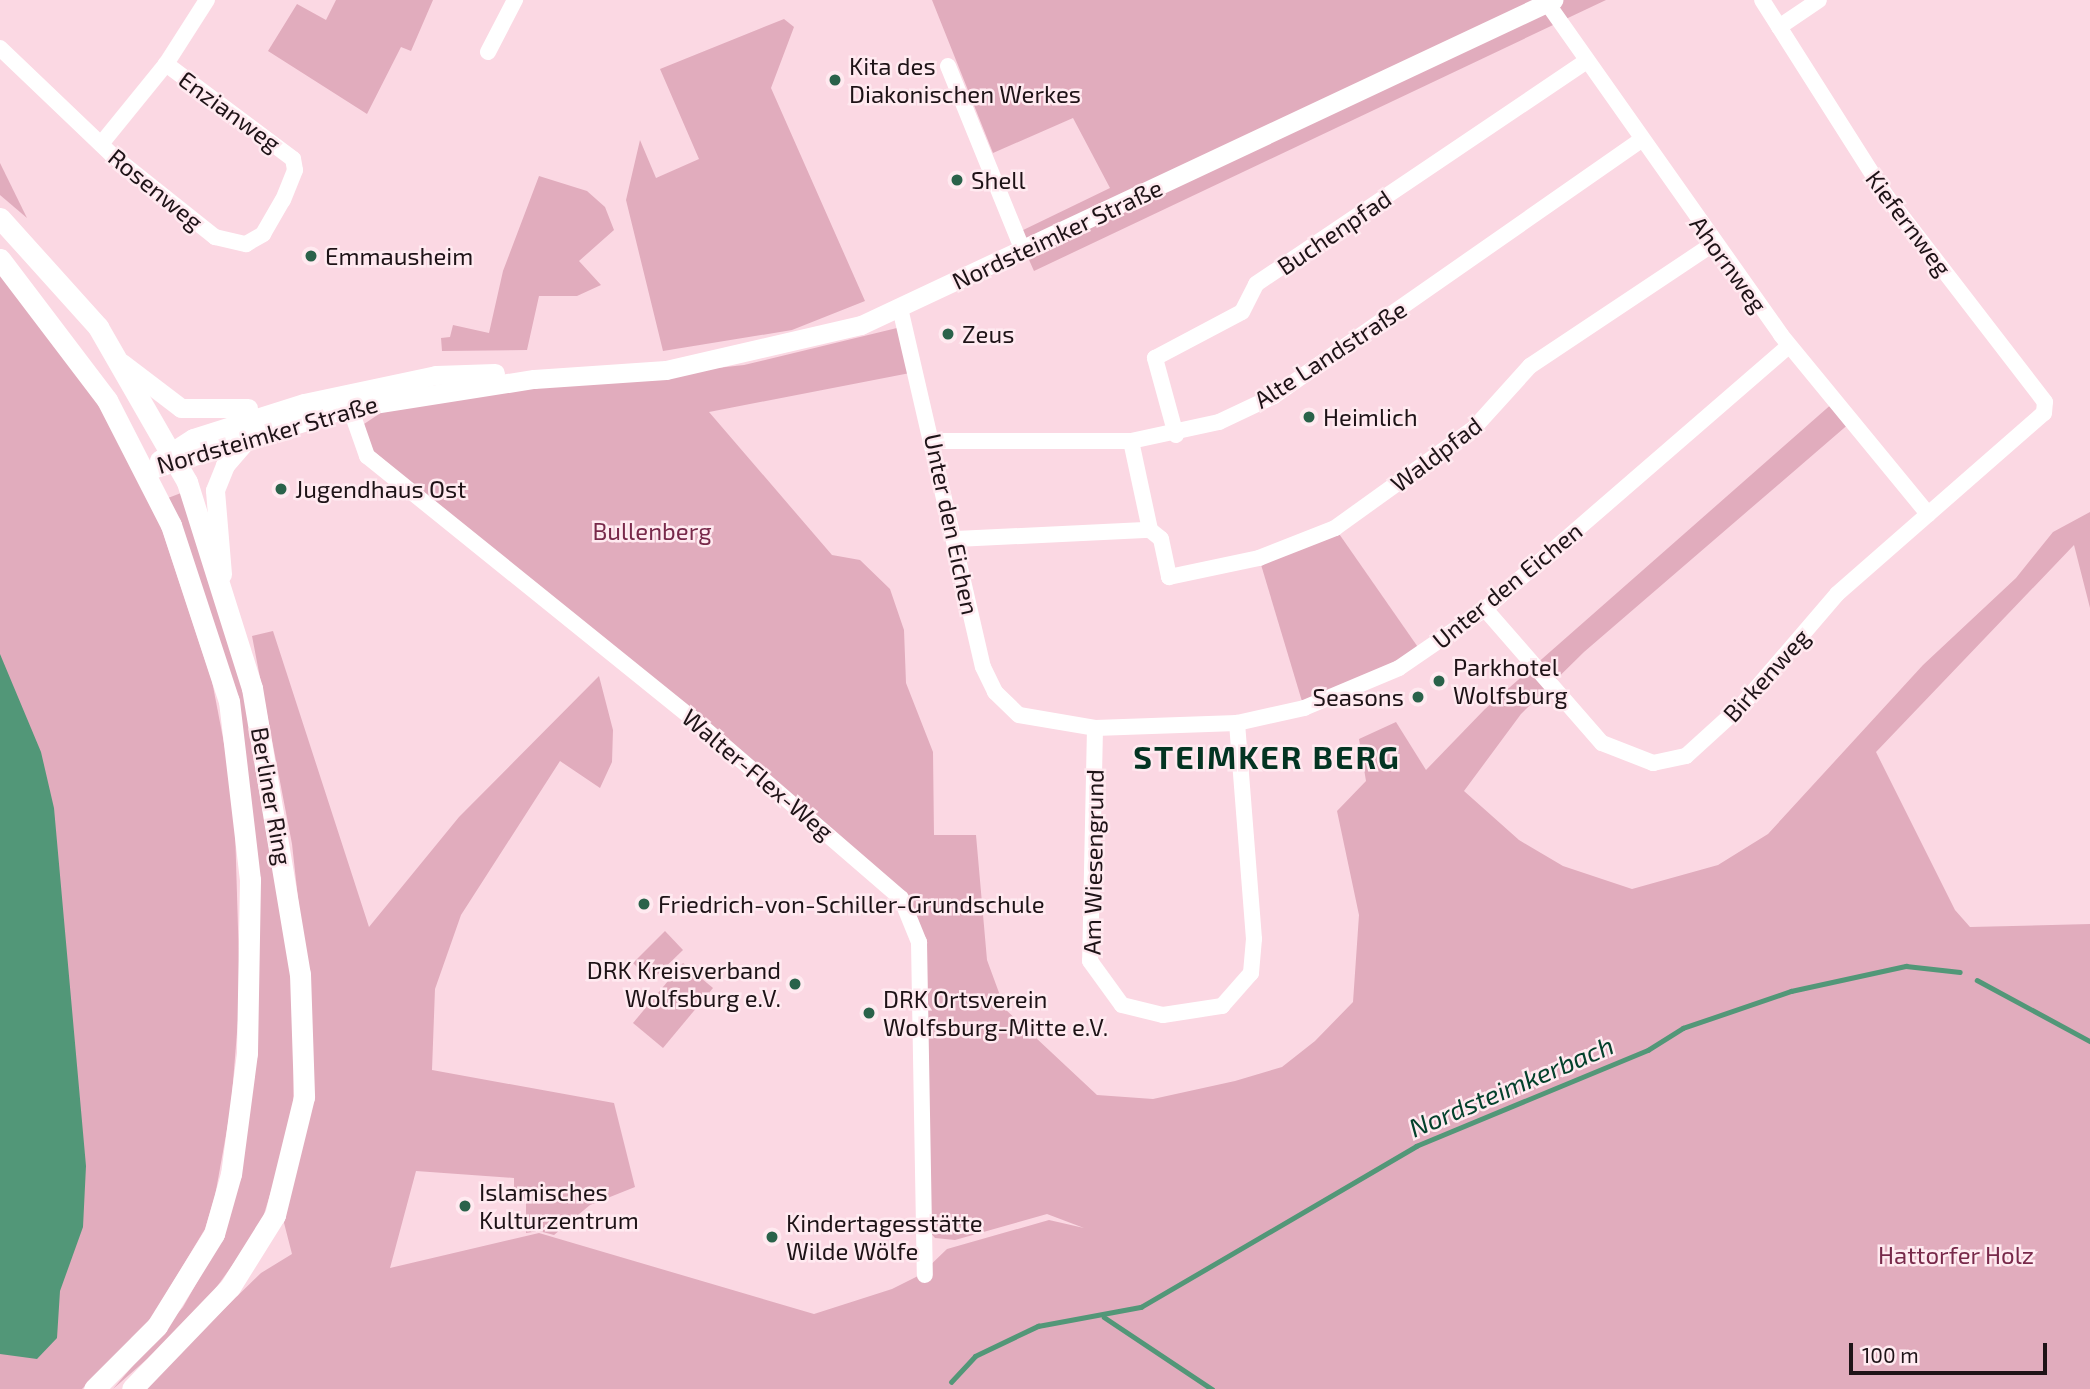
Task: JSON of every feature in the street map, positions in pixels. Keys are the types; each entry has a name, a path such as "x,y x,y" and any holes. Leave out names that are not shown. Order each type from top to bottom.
{"main road":[{"name":"Berliner Ring","path":"0,218 122,363 174,456 222,578 270,769 300,974 304,1097 285,1189 257,1252 203,1320 132,1389"},
{"name":"Berliner Ring","path":"0,259 72,346 146,471 203,609 229,701 250,880 250,1004 233,1161 214,1234 157,1326 94,1389"}],"street":[{"path":"101,144 166,64 206,0"},
{"path":"488,52 515,0"},
{"name":"Kiefernweg","path":"1762,0 1886,197 2045,402 2044,413"},
{"path":"1779,27 1819,0"},
{"name":"Ahornweg","path":"1550,1 1585,62 1713,244 1789,346 1927,514"},
{"name":"Nordsteimker Straße","path":"174,456 253,435 346,401 436,375 534,379 737,358 809,342 900,308 1550,1"},
{"name":"Rosenweg","path":"0,48 101,144 230,244 262,234 295,170 293,159"},
{"name":"Buchenpfad","path":"1175,435 1155,358 1242,312 1256,284 1585,62"},
{"name":"Enzianweg","path":"166,64 293,159"},
{"path":"948,66 1023,251"},
{"name":"Alte Landstraße","path":"934,441 1131,441 1175,435 1274,396 1640,141"},
{"name":"Waldpfad","path":"1131,441 1150,530 1161,539 1169,577 1259,558 1335,528 1474,428 1530,366 1713,244"},
{"name":"Unter den Eichen","path":"900,308 995,691 1019,715 1095,728 1237,723 1304,708 1383,676 1485,609 1789,346"},
{"path":"122,363 181,408 230,413 304,403"},
{"name":"Nordsteimker Straße","path":"146,471 174,456 304,403 346,401"},
{"name":"Walter-Flex-Weg","path":"346,401 367,456 691,717 901,898 919,942 925,1275"},
{"name":"Birkenweg","path":"1485,609 1602,743 1628,758 1672,760 1702,745 1837,594 2044,413"},
{"path":"222,578 215,490 225,465 253,435"},
{"path":"956,539 1150,530"},
{"name":"Am Wiesengrund","path":"1095,728 1090,961 1122,1006 1163,1015 1222,1006 1251,973 1254,939 1237,723"}],"green space":[{"path":"336,0 433,0 411,51 401,47 367,114 268,51 297,4 326,20"},
{"path":"932,0 1606,0 1034,271 1017,233 1110,188 1073,118 993,153"},
{"path":"784,19 794,27 771,88 865,301 792,330 663,351 626,200 640,140 656,178 699,159 660,69"},
{"path":"0,163 27,218 0,195"},
{"path":"539,176 587,191 605,207 614,230 579,261 601,285 577,296 539,296 527,350 442,351 441,338 450,337 453,325 489,333 503,271"},
{"path":"0,272 88,379 152,499 212,681 234,795 240,995 231,1107 215,1196 205,1229 149,1322 82,1389 0,1389"},
{"path":"897,328 910,373 709,412 832,555 860,560 890,589 904,630 906,683 933,752 934,835 976,835 987,960 1005,1009 1097,1095 1153,1099 1235,1081 1282,1067 1315,1041 1353,1002 1359,915 1337,811 1366,781 1359,739 1396,722 1426,770 1485,709 1834,402 1851,422 1584,652 1521,714 1464,791 1519,840 1563,866 1632,889 1718,865 1768,834 1923,665 2016,578 2053,532 2090,512 2090,608 2074,545 1876,752 1955,910 1970,927 2090,924 2090,1389 142,1389 261,1273 292,1254 283,1219 307,1122 309,998 292,844 252,636 273,631 369,927 459,817 599,676 613,730 612,762 600,788 560,761 461,915 435,989 432,1070 614,1103 635,1187 590,1205 554,1235 539,1231 526,1233 526,1199 514,1198 514,1178 416,1171 390,1268 539,1233 814,1314 892,1289 920,1275 947,1249 1049,1220 1084,1228 1047,1214 955,1240 935,1238 927,1229 924,941 907,894 372,450 364,424 394,404 744,365"},
{"path":"181,493 219,599 258,747 295,997 293,1120 260,1227 195,1317 113,1389 183,1307 222,1238 254,1054 235,699 168,498"},
{"path":"1335,528 1422,653 1304,708 1259,558"},
{"path":"665,931 683,950 651,981 633,963"},
{"path":"683,963 713,988 663,1048 633,1023"}],"shaded area":[{"path":"0,654 41,752 54,808 86,1166 83,1227 60,1291 57,1338 37,1359 0,1354"}],"waterway":[{"name":"Nordsteimkerbach","path":"951,1382 975,1356 1038,1326 1141,1307 1416,1146 1648,1050 1683,1028 1791,991 1906,966 1960,972"},
{"name":"Nordsteimkerbach","path":"1977,980 2090,1041"},
{"path":"1104,1317 1212,1389"}],"place":[{"name":"Kita des Diakonischen Werkes","path":"835,80"},
{"name":"Shell","path":"957,180"},
{"name":"Emmausheim","path":"311,256"},
{"name":"Zeus","path":"948,334"},
{"name":"Heimlich","path":"1309,417"},
{"name":"Jugendhaus Ost","path":"281,489"},
{"name":"Parkhotel Wolfsburg","path":"1439,681"},
{"name":"Seasons","path":"1418,697"},
{"name":"Friedrich-von-Schiller-Grundschule","path":"644,904"},
{"name":"DRK Kreisverband Wolfsburg e.V.","path":"795,984"},
{"name":"DRK Ortsverein Wolfsburg-Mitte e.V.","path":"869,1013"},
{"name":"Islamisches Kulturzentrum","path":"465,1206"},
{"name":"Kindertagesstätte Wilde Wölfe","path":"772,1237"}],"district":[{"name":"STEIMKER BERG","path":"1267,756"}],"park label":[{"name":"Bullenberg","path":"652,531"},
{"name":"Hattorfer Holz","path":"1956,1255"}]}
